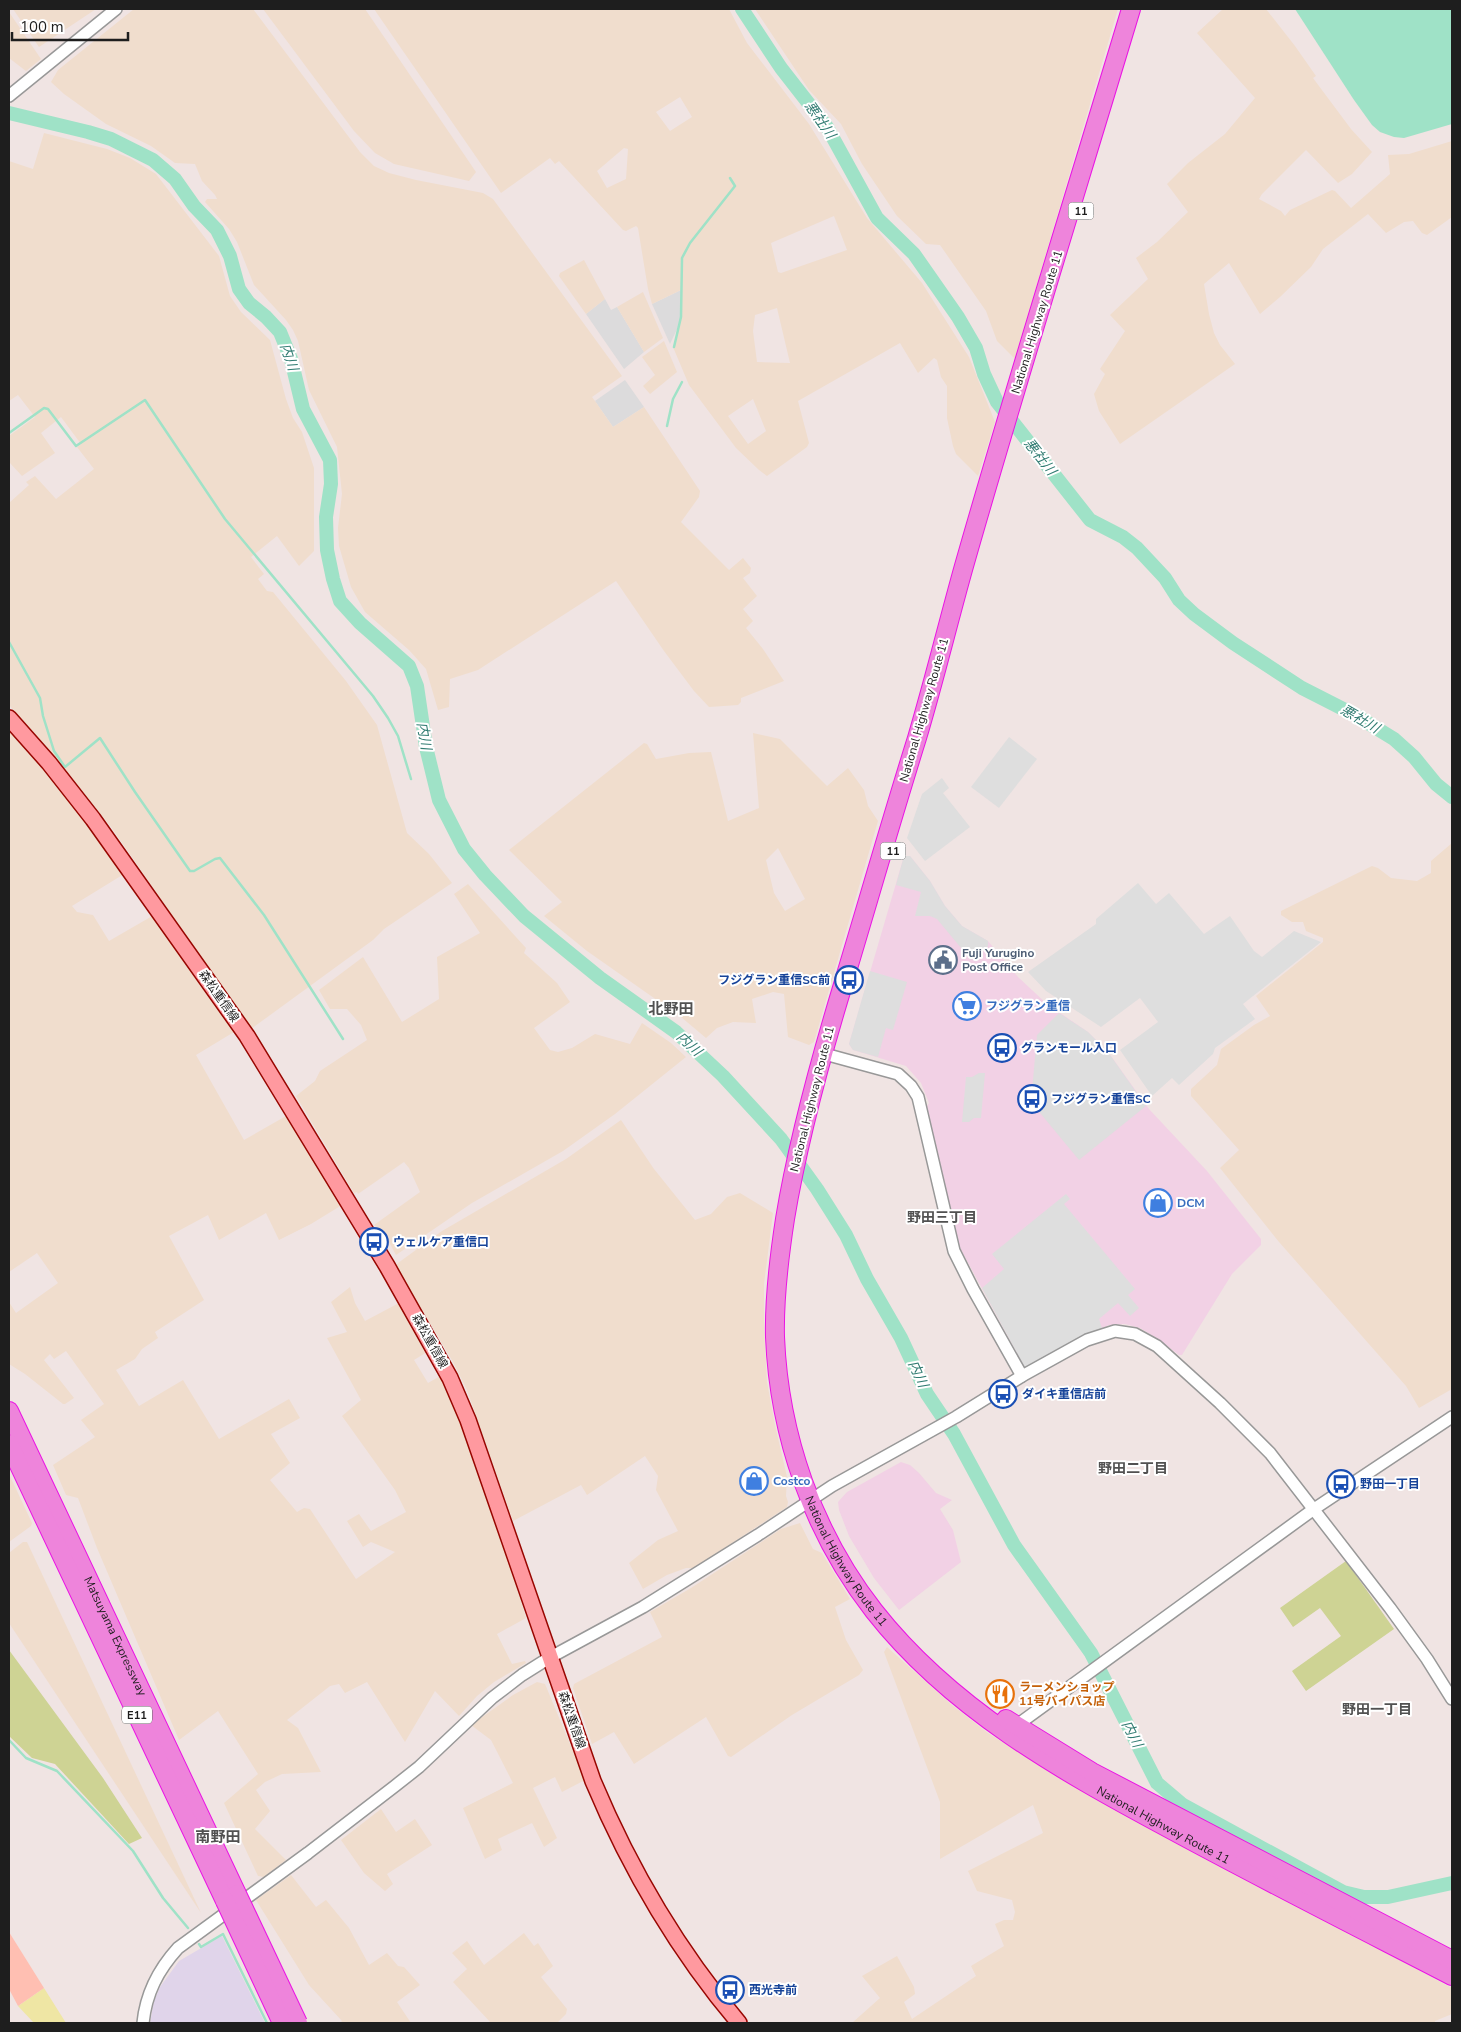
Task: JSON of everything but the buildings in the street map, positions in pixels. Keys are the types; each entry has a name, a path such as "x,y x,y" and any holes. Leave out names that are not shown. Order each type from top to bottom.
{"highway":[{"name":"National Highway Route 11","path":"1131,9 1016,410 964,567 930,696 822,1053 788,1237 777,1272 775,1341 780,1394 790,1440 843,1568 888,1628 921,1664 1080,1780 1154,1821 1452,1976"},
{"name":"National Highway Route 11","path":"1016,410 1142,9"},
{"name":"National Highway Route 11","path":"807,1130 832,1056 957,632 1010,430"},
{"name":"Matsuyama Expressway","path":"9,1410 55,1526 230,1898 282,2023"},
{"name":"Matsuyama Expressway","path":"9,1444 55,1526"},
{"name":"National Highway Route 11","path":"1011,1730 1452,1960"},
{"name":"Matsuyama Expressway","path":"230,1898 298,2023"}],"main road":[{"name":"森松重信線","path":"9,718 49,763 93,819 247,1036 385,1262 450,1378 468,1420 593,1781 619,1838 679,1942 712,1991 739,2023"}],"street":[{"path":"9,96 116,9"},
{"path":"832,1056 898,1074 911,1086 918,1097 954,1251 972,1289 1022,1376"},
{"path":"143,2023 145,2008 157,1976 178,1948 308,1853 419,1767 492,1698 522,1675 549,1658 643,1607 832,1486 940,1426 1022,1376 1098,1336 1116,1331 1135,1334 1157,1346 1220,1403 1270,1453 1395,1614 1427,1659 1452,1699"},
{"path":"1011,1730 1314,1509 1452,1417"}],"shaded area":[{"path":"13,9 96,9 39,47"},
{"path":"134,9 253,9 360,152 374,166 389,173 416,180 483,193 493,199 622,376 592,397 613,427 644,407 700,491 699,497 681,522 729,570 743,558 751,568 750,573 743,578 757,596 743,609 753,621 746,628 763,649 784,681 741,698 741,702 738,705 709,707 694,691 664,651 616,581 478,670 450,679 449,707 438,710 426,669 409,650 365,612 351,587 339,546 338,528 342,494 337,447 309,390 298,341 293,330 254,285 237,242 229,229 205,202 207,199 217,199 215,195 202,181 195,164 175,163 151,146 106,124 64,94 51,82 58,70"},
{"path":"263,9 365,9 476,172 469,181 394,164 375,153 354,131"},
{"path":"374,9 729,9 747,43 809,124 867,218 922,283 969,357 995,422 978,476 956,454 953,446 947,418 947,386 941,377 937,360 934,358 918,373 900,343 798,401 809,443 807,447 767,476 736,448 689,385 673,347 680,323 681,290 652,304 638,228 636,226 626,231 623,230 559,161 555,164 550,158 501,193","holes":["680,97 692,117 670,131 656,112","624,148 628,149 626,179 607,188 597,171","834,216 847,250 781,273 778,272 771,243","777,308 790,363 757,362 753,331 755,315","753,399 766,431 748,444 728,416"]},
{"path":"755,9 1118,9 1015,359 997,341 986,311 940,245 926,244 897,216 862,164 841,124 809,90"},
{"path":"1223,9 1266,9 1316,76 1313,78 1351,129 1372,152 1352,174 1338,183 1306,150 1259,199 1281,211 1285,216 1290,210 1332,190 1351,208 1390,174 1388,155 1409,154 1452,141 1452,217 1427,235 1422,233 1413,221 1404,222 1386,233 1368,214 1323,249 1311,267 1260,314 1229,263 1204,284 1214,333 1220,345 1235,364 1120,444 1099,411 1094,394 1105,374 1100,369 1125,331 1110,315 1148,279 1136,258 1157,242 1188,212 1167,184 1188,163 1225,134 1255,98 1197,33"},
{"path":"1295,9 1452,9 1452,124 1404,138 1380,132 1372,125 1354,100"},
{"path":"9,12 41,59 26,71 9,58"},
{"path":"44,133 107,149 130,158 156,174 219,256 230,296 241,312 270,340 286,399 293,418 302,432 314,468 314,551 299,566 277,536 251,557 264,574 258,579 267,591 273,592 346,681 377,725 407,833 429,854 452,883 384,929 373,940 251,1029 111,827 60,763 9,705 9,503 29,485 26,482 35,476 56,499 94,469 77,447 81,444 61,417 41,433 55,453 22,476 9,462 9,436 35,417 18,395 9,401 9,161 33,169"},
{"path":"584,260 605,299 586,314 559,276 560,273"},
{"path":"681,290 680,323 670,344 652,304"},
{"path":"643,292 663,338 644,352 617,307"},
{"path":"605,299 611,310 617,307 644,352 624,369 586,314"},
{"path":"664,341 677,372 650,394 643,386 655,375 642,357"},
{"path":"625,380 644,407 613,427 595,401"},
{"path":"9,730 75,806 124,874 72,906 77,912 93,915 109,941 154,915 234,1032 196,1055 244,1140 286,1116 290,1117 342,1205 311,1224 279,1240 266,1213 219,1240 208,1215 169,1236 204,1300 155,1332 158,1338 142,1349 135,1359 116,1370 139,1406 183,1380 219,1439 289,1399 300,1418 271,1434 290,1463 270,1480 297,1512 304,1508 310,1509 356,1579 395,1552 371,1542 363,1547 347,1521 359,1514 371,1531 406,1512 395,1490 342,1416 361,1400 327,1338 347,1332 331,1302 350,1287 355,1303 365,1321 399,1303 427,1352 414,1360 428,1383 442,1375 457,1408 526,1618 497,1634 512,1664 525,1661 526,1663 494,1682 477,1696 459,1716 435,1691 405,1742 367,1682 345,1693 339,1684 330,1686 287,1720 298,1728 321,1772 282,1774 265,1782 256,1790 270,1811 255,1829 286,1860 264,1877 258,1876 224,1803 258,1774 218,1711 179,1740 97,1548 78,1498 66,1495 53,1465 95,1437 81,1420 104,1404 66,1351 54,1359 50,1354 44,1360 74,1398 65,1404 9,1364 9,1302 16,1313 58,1283 37,1253 9,1272"},
{"path":"753,733 780,739 827,786 848,768 864,790 868,806 878,821 814,1042 809,1045 788,1037 784,994 773,992 752,999 756,1023 733,1022 717,1028 706,1038 681,1017 587,951 544,916 562,902 509,850 644,743 647,744 656,759 689,753 711,752 728,821 759,808","holes":["778,848 805,899 785,911 774,893 766,860"]},
{"path":"1009,737 1037,759 999,808 971,787"},
{"path":"942,778 949,788 943,793 970,827 925,861 907,838 922,794"},
{"path":"1452,843 1452,1389 1419,1408 1406,1386 1279,1242 1220,1168 1239,1150 1191,1096 1191,1089 1217,1065 1221,1049 1270,1016 1256,996 1323,942 1323,938 1306,931 1303,922 1292,922 1281,915 1281,911 1372,866 1378,868 1391,878 1417,881 1431,873 1431,861"},
{"path":"904,856 910,856 930,881 945,906 962,926 988,941 1018,977 1047,1004 1088,1032 1108,1052 1149,1109 1207,1171 1261,1239 1261,1245 1232,1274 1182,1355 1179,1355 1140,1328 1125,1324 1109,1325 1025,1368 953,1235 927,1117 927,1106 929,1103 921,1083 906,1066 853,1050 849,1044"},
{"path":"904,856 910,856 930,881 945,906 962,926 988,941 988,946 971,960 937,919 930,916 915,916 921,892 896,885"},
{"path":"1138,883 1156,904 1169,893 1204,934 1230,916 1254,951 1262,957 1294,931 1321,942 1243,1004 1255,1019 1215,1048 1213,1054 1179,1085 1172,1078 1152,1096 1120,1050 1158,1022 1140,998 1101,1027 1046,991 1028,972 1096,924 1096,919"},
{"path":"468,884 526,948 524,953 557,983 570,1002 534,1028 550,1050 558,1052 572,1048 595,1034 630,1044 642,1023 671,1043 686,1057 615,1114 563,1151 472,1203 396,1255 383,1231 374,1225 420,1192 409,1168 404,1162 358,1194 357,1192 354,1193 296,1096 315,1081 320,1071 367,1040 361,1025 347,1009 330,1009 319,990 363,957 402,1022 439,999 437,957 480,933 454,894"},
{"path":"870,971 907,982 893,1030 886,1028 878,1057 853,1050 849,1044"},
{"path":"1059,1013 1088,1032 1108,1052 1146,1106 1079,1160 1031,1102 1037,1035"},
{"path":"979,1073 985,1073 981,1118 962,1122 966,1077 972,1077"},
{"path":"621,1120 654,1169 695,1220 711,1214 727,1197 740,1193 773,1213 764,1284 764,1328 767,1382 787,1477 787,1507 694,1568 686,1568 667,1575 643,1589 629,1563 658,1540 678,1531 656,1490 658,1476 645,1456 587,1495 581,1485 513,1521 467,1390 453,1362 396,1266 442,1231 566,1159"},
{"path":"1066,1194 1070,1199 1064,1204 1135,1289 1128,1295 1139,1308 1130,1316 1118,1303 1099,1319 1102,1328 1025,1368 982,1288 1004,1269 992,1254"},
{"path":"901,1462 910,1465 936,1493 952,1500 940,1509 953,1530 961,1562 899,1610 874,1578 849,1536 839,1510 838,1502 847,1492"},
{"path":"9,1474 32,1523 31,1526 9,1542"},
{"path":"800,1523 813,1549 822,1553 850,1599 835,1607 846,1640 863,1670 859,1675 792,1715 731,1757 728,1756 706,1717 634,1764 614,1732 592,1744 573,1688 574,1684 662,1637 650,1612 691,1588 781,1529"},
{"path":"23,1542 27,1542 201,1913 9,1623 9,1553"},
{"path":"1346,1561 1394,1629 1306,1691 1292,1671 1341,1636 1320,1608 1293,1627 1280,1608"},
{"path":"887,1647 952,1705 988,1733 1063,1780 1452,1988 1452,2014 1435,2021 1435,2023 852,2023 880,1998 862,1976 897,1956 914,1987 915,1994 904,2002 912,2019 976,1976 971,1966 1004,1946 995,1924 1004,1920 1013,1920 1015,1912 1012,1900 977,1891 968,1871 1043,1833 1033,1805 940,1859 940,1802 884,1652"},
{"path":"9,1650 103,1778 142,1838 129,1844 55,1764 32,1758 9,1736"},
{"path":"537,1682 545,1684 585,1780 562,1792 555,1777 533,1788 557,1838 544,1847 532,1823 498,1839 502,1850 485,1859 463,1808 513,1783 491,1740 471,1725 513,1695"},
{"path":"381,1809 396,1832 415,1819 432,1845 387,1874 393,1884 385,1891 364,1873 341,1840"},
{"path":"291,1875 316,1907 326,1900 349,1928 369,1965 387,1953 398,1966 404,1967 420,1985 397,2002 411,2023 340,2023 342,2021 309,1985 256,1900"},
{"path":"524,1933 534,1946 538,1943 553,1966 541,1977 567,2009 566,2014 557,2023 491,2023 453,1982 467,1969 452,1953 467,1941 484,1965"},
{"path":"222,1936 265,2023 150,2023 154,2001 160,1987 179,1961"},
{"path":"44,1988 66,2023 34,2023 18,2006"}],"sand":[{"path":"9,1932 44,1988 18,2006 9,1989"}],"waterway":[{"name":"悪社川","path":"742,9 781,68 827,127 877,218 914,254 958,317 976,348 984,374 997,402 1090,520 1123,537 1137,548 1165,578 1179,600 1194,614 1233,643 1302,688 1355,715 1394,739 1414,757 1436,784 1452,797"},
{"name":"内川","path":"9,113 111,139 153,160 175,179 194,206 217,230 230,256 239,289 249,303 280,332 291,359 303,409 330,460 331,484 326,517 327,550 340,601 360,623 409,666 417,686 426,747 439,800 464,849 485,875 524,916 600,978 676,1032 723,1076 781,1139 817,1189 846,1235 867,1279 901,1338 927,1394 954,1434 1014,1545 1091,1653 1157,1783 1183,1805 1343,1892 1364,1897 1388,1897 1452,1883"},
{"path":"674,347 681,317 682,258 690,243 735,186 730,178"},
{"path":"667,426 673,399 682,382"},
{"path":"9,433 44,408 48,409 76,446 145,400 225,519 373,696 398,736 411,779"},
{"path":"9,642 40,698 43,716 54,751 65,767 100,738 190,871 194,871 220,858 264,915 343,1039"},
{"path":"9,1740 26,1758 57,1771 133,1851 163,1898 188,1928"},
{"path":"199,1944 201,1947 223,1934 267,2023"}],"place":[{"name":"Fuji Yurugino Post Office","path":"943,960"},
{"name":"フジグラン重信SC前","path":"849,980"},
{"name":"フジグラン重信","path":"967,1006"},
{"name":"グランモール入口","path":"1002,1048"},
{"name":"フジグラン重信SC","path":"1032,1099"},
{"name":"DCM","path":"1158,1203"},
{"name":"ウェルケア重信口","path":"374,1242"},
{"name":"ダイキ重信店前","path":"1003,1394"},
{"name":"Costco","path":"754,1481"},
{"name":"野田一丁目","path":"1341,1484"},
{"name":"ラーメンショップ 11号バイパス店","path":"1000,1694"},
{"name":"西光寺前","path":"730,1990"}],"district":[{"name":"北野田","path":"671,1009"},
{"name":"野田三丁目","path":"942,1217"},
{"name":"野田二丁目","path":"1133,1468"},
{"name":"野田一丁目","path":"1377,1709"},
{"name":"南野田","path":"218,1837"}]}
